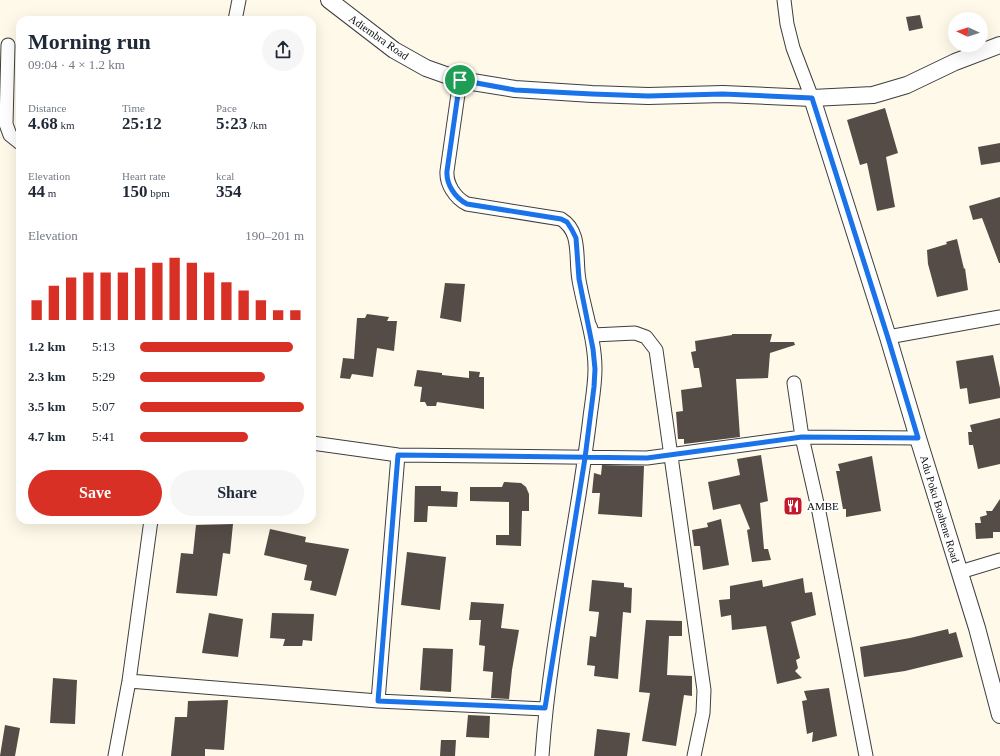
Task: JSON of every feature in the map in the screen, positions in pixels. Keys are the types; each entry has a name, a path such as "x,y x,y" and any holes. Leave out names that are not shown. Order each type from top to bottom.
{"street":[{"path":"236,16 239,0"},
{"name":"Adiembra Road","path":"329,0 394,50 426,68 460,80 515,90 648,96 723,94 812,98 873,95 907,85 955,62 1000,45"},
{"path":"784,0 787,24 793,48 812,98"},
{"path":"8,45 6,124 10,135 16,140"},
{"path":"460,80 447,171 448,181 457,197 467,204 561,219 567,222 576,238 579,279 593,349 595,369 594,387 585,458 545,708 542,756"},
{"name":"Adu Poku Boahene Road","path":"812,98 960,572 1000,714"},
{"path":"888,338 1000,317"},
{"path":"588,320 593,335 635,333 646,337 656,350 704,690 703,713 694,756"},
{"path":"794,383 802,437 820,512 866,756"},
{"path":"316,443 398,455 647,458 802,437 918,438"},
{"path":"378,701 398,455"},
{"path":"115,756 129,681 150,524"},
{"path":"960,572 1000,560"},
{"path":"129,681 378,701 545,708"}],"building":[{"path":"920,15 923,28 909,31 906,17"},
{"path":"885,108 898,153 886,157 895,207 877,211 867,163 860,165 847,120"},
{"path":"1000,143 1000,162 981,165 978,147"},
{"path":"1000,197 999,263 982,218 973,220 969,206"},
{"path":"957,239 964,269 965,268 968,290 937,297 928,264 927,250 947,244 946,242"},
{"path":"445,283 465,284 461,322 440,318"},
{"path":"367,314 389,317 387,321 397,321 394,351 377,348 373,377 352,374 350,379 340,378 343,358 354,359 357,318 365,318"},
{"path":"732,334 772,334 770,342 794,342 795,345 770,353 768,378 736,379 740,437 684,444 684,439 678,439 676,412 683,411 681,390 702,387 699,368 694,368 691,352 696,351 695,341"},
{"path":"993,355 1000,388 1000,398 969,404 967,388 960,389 956,361"},
{"path":"417,370 469,378 469,371 480,372 479,377 484,377 484,409 437,402 436,406 427,406 425,402 420,402 422,387 414,386"},
{"path":"1000,418 1000,464 978,469 973,445 969,445 968,432 972,432 970,425"},
{"path":"761,455 768,501 760,503 764,549 768,549 771,560 752,562 747,530 750,529 740,504 713,510 708,482 740,475 737,459"},
{"path":"872,456 881,511 846,517 846,509 843,509 836,471 840,471 838,464"},
{"path":"602,465 644,466 642,517 598,514 600,493 592,493 594,473 601,475"},
{"path":"504,482 521,483 526,487 529,494 529,511 522,511 521,546 496,545 496,535 509,535 509,502 470,501 470,487 502,487"},
{"path":"415,486 441,486 441,491 458,492 457,507 428,506 427,522 414,522"},
{"path":"1000,499 1000,532 993,532 993,538 976,539 975,523 981,523 980,517 987,515 986,511 992,511"},
{"path":"721,519 729,565 703,570 700,546 694,546 692,530 708,527 707,523"},
{"path":"233,524 230,554 223,553 217,596 176,593 181,553 193,554 196,525"},
{"path":"270,529 306,537 305,542 349,549 336,596 310,590 312,581 304,580 307,565 264,555"},
{"path":"407,552 446,557 440,610 401,605"},
{"path":"803,578 805,593 812,592 816,615 791,622 800,658 796,660 798,668 795,671 802,678 777,684 766,626 732,630 731,615 721,617 719,600 730,599 730,586 762,580 763,587"},
{"path":"592,580 624,583 624,587 632,588 631,613 623,612 618,679 594,676 595,666 587,665 590,636 596,637 599,612 589,611"},
{"path":"471,602 504,604 501,628 519,630 509,699 491,698 493,672 483,671 485,646 479,645 481,620 469,620"},
{"path":"209,613 243,619 238,657 202,653"},
{"path":"272,613 314,614 312,641 303,640 302,646 283,646 285,639 270,638"},
{"path":"646,620 682,621 682,636 669,636 667,675 692,676 692,696 684,695 676,746 642,741 650,693 639,692"},
{"path":"948,629 949,634 956,632 963,657 905,671 864,677 860,647 910,638"},
{"path":"423,648 453,649 451,692 420,690"},
{"path":"53,678 77,680 75,724 50,723"},
{"path":"829,688 837,736 812,742 813,732 807,734 802,701 807,700 804,691"},
{"path":"228,700 224,750 205,749 205,756 171,756 175,717 187,717 188,701"},
{"path":"468,715 490,716 489,738 466,737"},
{"path":"5,725 20,728 15,756 0,756"},
{"path":"597,729 630,733 627,756 594,756"},
{"path":"441,740 456,740 455,756 440,756"}],"place":[{"name":"AMBE","path":"793,506"}],"route":[{"path":"460,80 447,171 448,181 457,197 467,204 561,219 567,222 576,238 579,279 593,349 595,369 594,387 585,458 545,708 378,701 398,455 585,458 647,458 802,437 918,438 812,98 723,94 648,96 592,94 515,90 460,80"}]}
